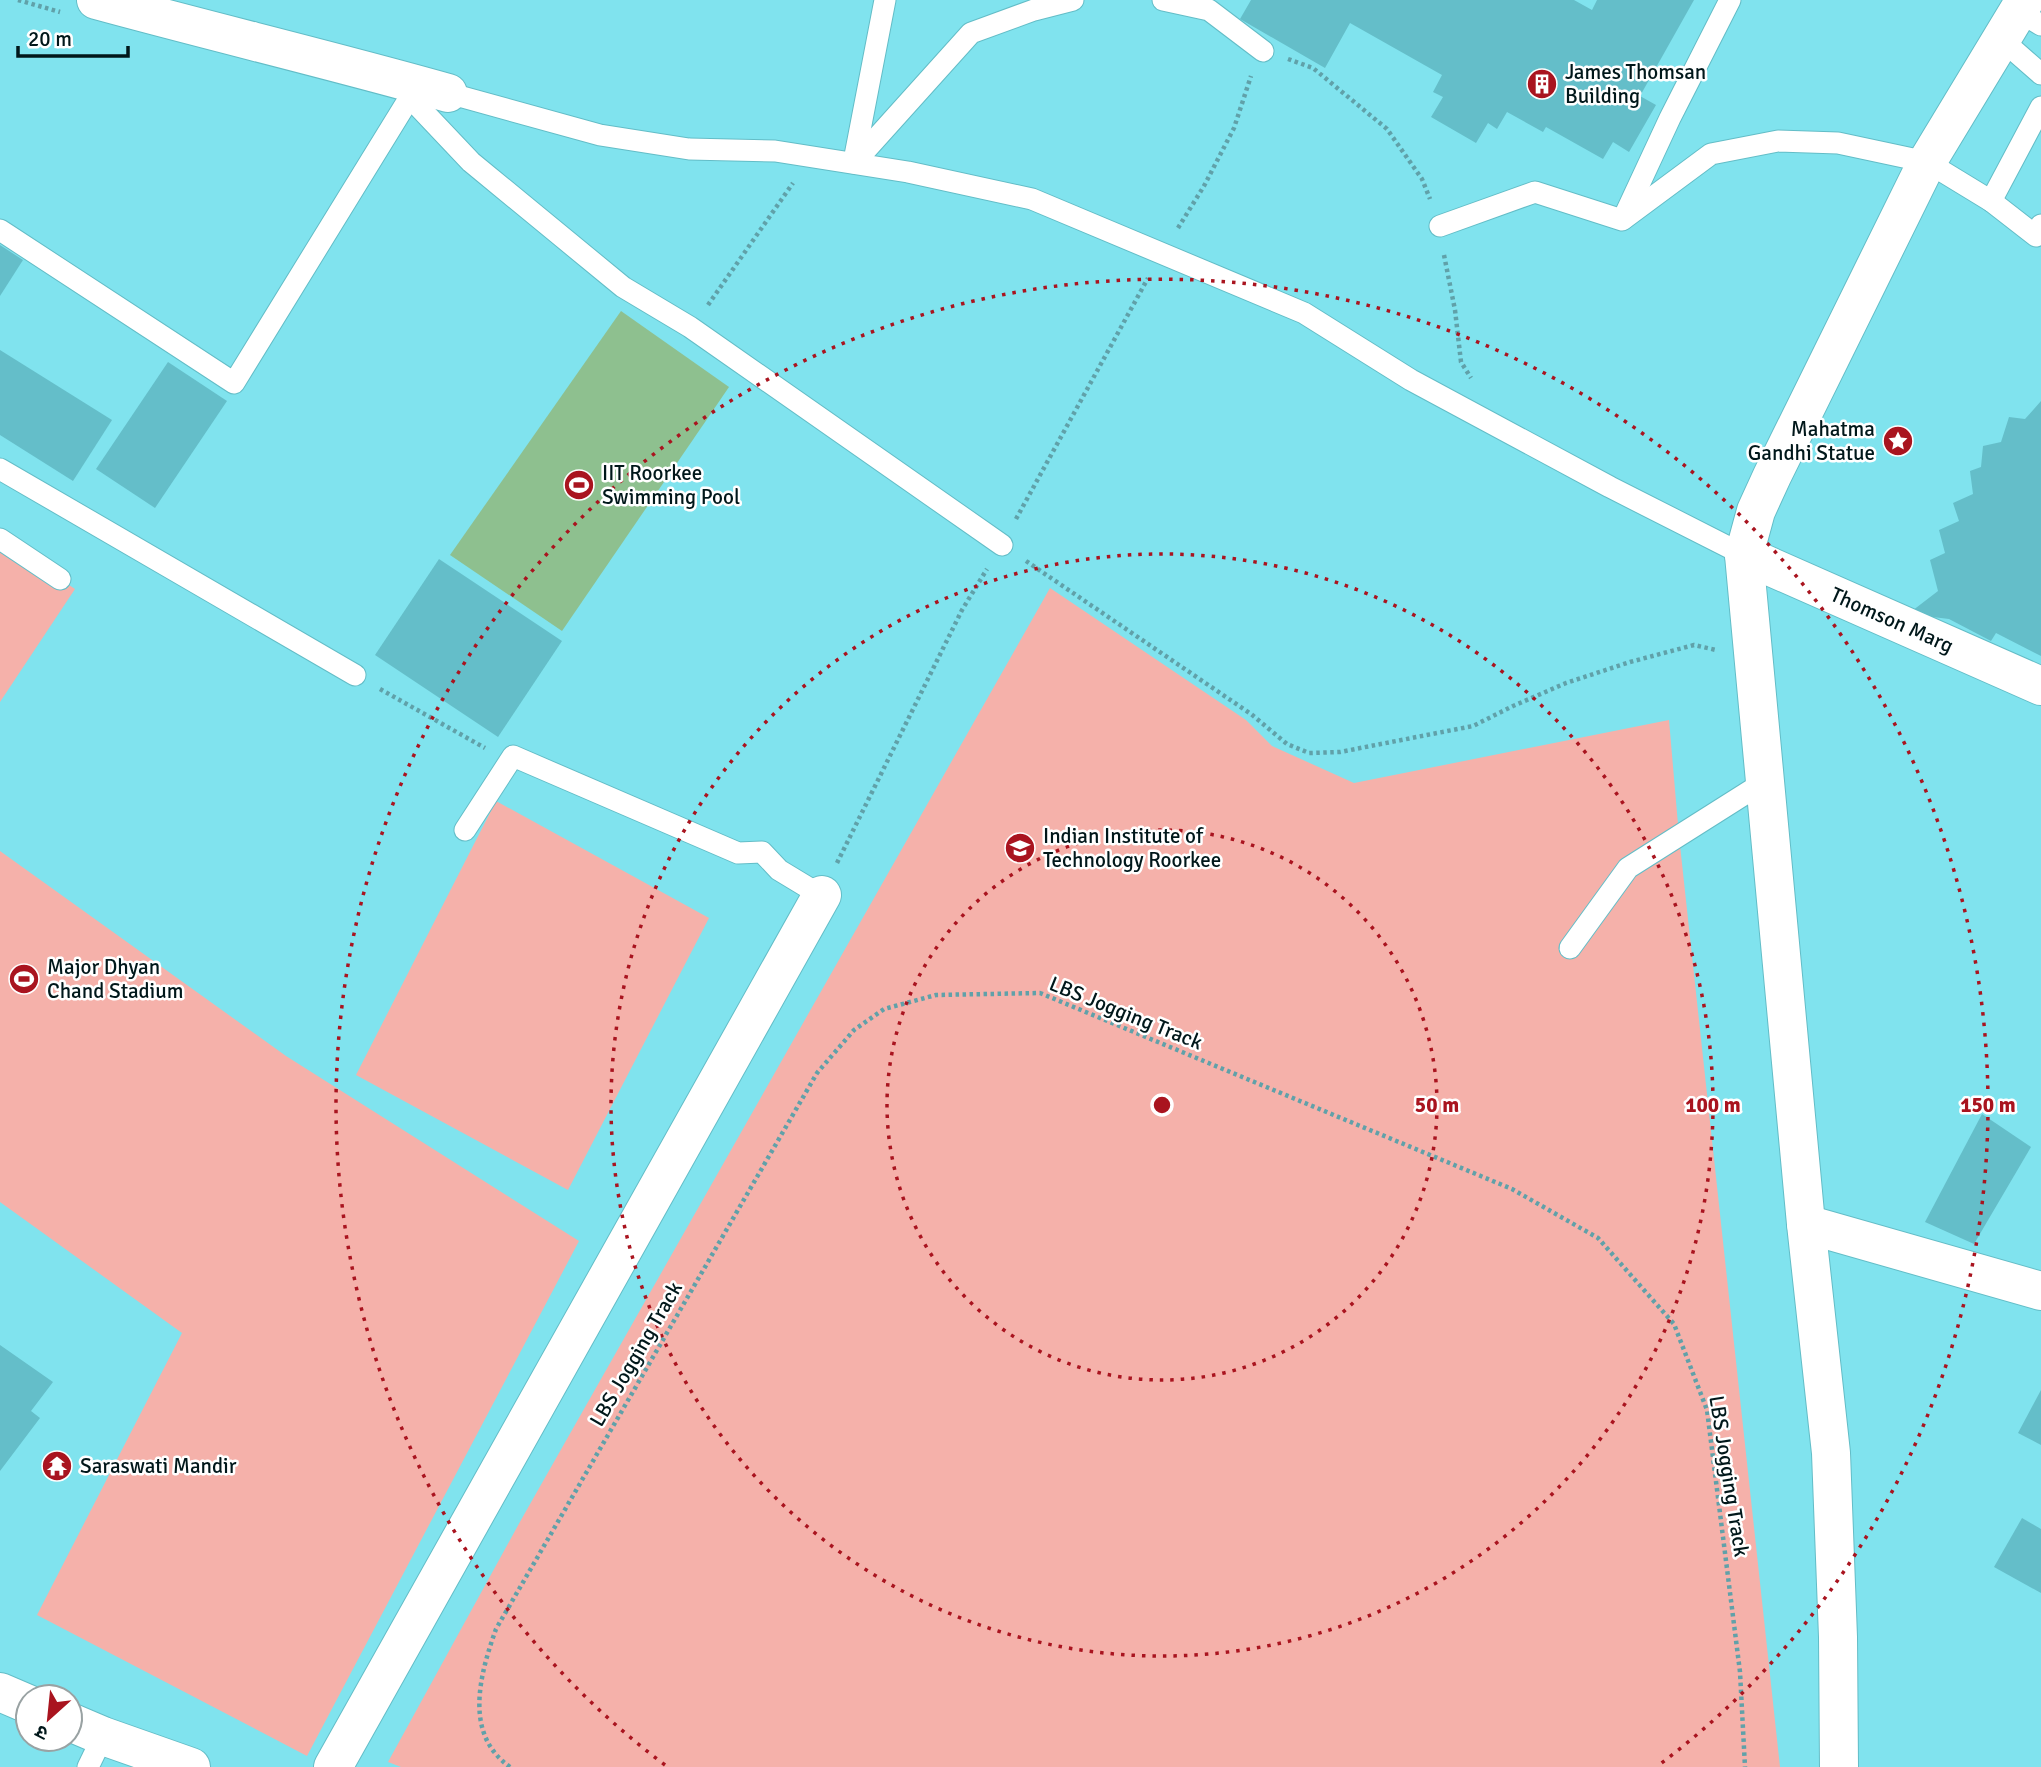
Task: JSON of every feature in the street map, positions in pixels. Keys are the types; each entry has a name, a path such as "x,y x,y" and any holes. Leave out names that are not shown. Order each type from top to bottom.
{"street":[{"path":"96,0 306,53 433,89"},
{"path":"1839,1767 1838,1637 1831,1453 1806,1224 1744,555 1756,511 1772,476 1927,162 2021,19"},
{"name":"Thomson Marg","path":"1744,555 2041,686"},
{"path":"332,1767 822,895"},
{"path":"1806,1224 2041,1291"},
{"path":"87,1742 191,1767"}],"lane":[{"path":"853,163 885,0"},
{"path":"853,163 971,33 1034,10 1073,0"},
{"path":"1163,0 1209,10 1263,51"},
{"path":"1622,220 1730,0"},
{"path":"2021,19 2041,74"},
{"path":"433,89 600,135 689,149 775,151 908,172 1032,199 1304,313 1411,380 1609,487 1744,555"},
{"path":"0,230 234,383 433,89"},
{"path":"433,89 418,106 471,162 623,287 690,327 1002,545"},
{"path":"1991,201 2041,107"},
{"path":"1622,220 1710,154 1778,141 1838,143 1927,162 1991,201 2036,236 2041,225"},
{"path":"1440,226 1535,192 1622,220"},
{"path":"0,469 355,675"},
{"path":"0,539 60,579"},
{"path":"466,830 513,756 738,853 762,852 779,870 822,895"},
{"path":"1570,948 1628,868 1764,782"}],"path":[{"path":"690,327 714,298 812,157"},
{"path":"840,855 962,610 1002,545 1251,714 1287,744 1309,753 1340,752 1473,726 1566,683 1658,653 1694,645 1752,660"},
{"path":"355,675 489,750 513,756"},
{"name":"LBS Jogging Track","path":"510,1767 501,1761 485,1735 479,1717 485,1658 496,1629 817,1073 853,1030 884,1010 936,995 1040,993 1512,1189 1598,1238 1674,1324 1707,1410 1740,1672 1745,1767"}],"shaded area":[{"name":"Indian Institute of Technology Roorkee","path":"0,0 2041,0 2041,1767 0,1767"},
{"path":"621,311 729,387 562,631 450,555"},
{"path":"0,539 75,589 0,702"},
{"path":"1050,588 1246,720 1272,746 1354,783 1669,720 1679,836 1780,1767 401,1767 388,1762 521,1520"},
{"path":"496,801 709,918 568,1190 356,1075"},
{"path":"0,851 286,1056 579,1241 307,1756 37,1615 182,1333 0,1202"}],"building":[{"name":"James Thomsan Building","path":"1251,0 1574,0 1592,10 1597,0 1694,0 1640,96 1656,105 1629,152 1613,142 1603,159 1546,127 1543,132 1507,112 1497,129 1488,123 1476,143 1431,117 1443,97 1433,92 1442,75 1350,23 1325,68 1240,19"},
{"path":"0,245 23,260 0,296"},
{"path":"0,350 112,420 73,481 0,435"},
{"path":"168,362 227,401 155,508 96,469"},
{"path":"2041,401 2041,656 1996,633 1991,641 1949,619 1908,614 1938,591 1930,560 1945,553 1939,530 1959,521 1953,503 1973,494 1970,471 1981,467 1983,446 2001,442 2009,417 2025,419"},
{"path":"439,559 562,641 498,737 375,655"},
{"path":"1982,1114 2031,1147 1974,1244 1925,1222"},
{"path":"0,1345 53,1382 31,1411 40,1418 0,1471"},
{"path":"2041,1390 2041,1445 2018,1433"},
{"path":"2022,1518 2041,1529 2041,1593 1994,1567"}],"place":[{"name":"James Thomsan Building","path":"1542,84"},
{"name":"Mahatma Gandhi Statue","path":"1898,441"},
{"name":"IIT Roorkee Swimming Pool","path":"579,485"},
{"name":"Indian Institute of Technology Roorkee","path":"1020,848"},
{"name":"Major Dhyan Chand Stadium","path":"24,979"},
{"name":"Saraswati Mandir","path":"57,1466"}]}
